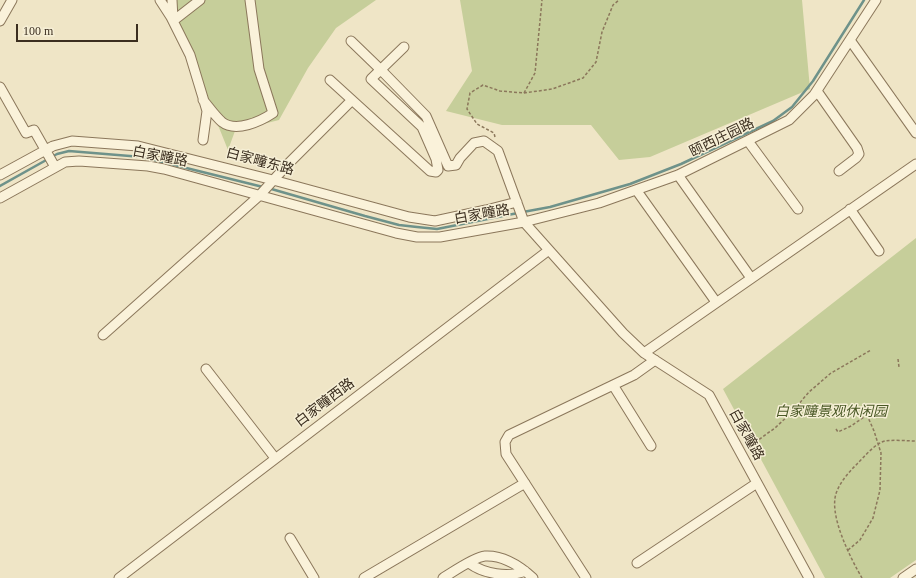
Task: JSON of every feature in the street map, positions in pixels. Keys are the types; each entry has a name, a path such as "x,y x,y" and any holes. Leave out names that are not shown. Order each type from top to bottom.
{"street":[{"path":"0,21 12,0"},
{"path":"160,0 173,20 190,55 207,111 203,140"},
{"path":"172,0 173,20"},
{"path":"173,20 200,0"},
{"path":"203,100 223,123 236,127 264,118 273,113 259,69 250,0"},
{"name":"颐西庄园路","path":"521,212 599,203 637,191 678,175 789,120 817,91 876,0"},
{"path":"850,40 916,133"},
{"path":"351,41 426,116 448,166 456,166 460,158 474,143 484,141 498,151 521,212"},
{"path":"330,80 430,171 436,172 438,170 436,160 422,127 371,79 404,47"},
{"path":"0,87 26,133 34,130 50,158"},
{"path":"817,91 857,148 859,154 839,171"},
{"path":"104,335 266,188 352,100"},
{"name":"白家疃东路","path":"0,175 50,158 53,146 72,141 138,146 266,188 409,217 435,221 486,210 521,212"},
{"path":"748,141 798,209"},
{"name":"白家疃路","path":"0,198 50,158 65,162 79,160 148,166 266,188 396,233 417,237 440,237 521,212 549,250 644,353 709,395 809,578"},
{"path":"644,353 916,164"},
{"path":"678,175 751,278"},
{"path":"637,191 716,302"},
{"path":"850,209 879,251"},
{"name":"白家疃西路","path":"119,578 549,250"},
{"path":"586,578 506,454 505,442 509,435 634,375 655,360"},
{"path":"206,369 275,458"},
{"path":"613,385 651,446"},
{"path":"364,578 525,483"},
{"path":"637,563 757,483"},
{"path":"290,538 314,578"},
{"path":"443,578 484,556 503,558 525,571 533,578"},
{"path":"469,563 477,569 507,576 518,575 525,571"},
{"path":"903,578 916,569"}],"path":[{"path":"524,93 535,73 542,0"},
{"path":"498,151 494,133 477,124 467,109 470,93 483,85 500,91 524,93 552,89 583,78 596,62 602,32 614,5 619,0"},
{"path":"740,453 775,428 792,412 809,392 831,373 871,350"},
{"path":"898,359 899,367"},
{"path":"848,550 860,540 873,518 880,490 881,453 867,415 866,403"},
{"path":"836,429 838,432 851,426 867,415"},
{"path":"862,578 841,535 835,508 836,492 848,472 883,441 916,441"}],"green space":[{"path":"155,0 376,0 336,28 308,68 279,120 235,131 228,150 183,38"},
{"path":"460,0 802,0 810,89 650,157 619,160 591,125 502,125 446,111 472,71"},
{"name":"白家疃景观休闲园","path":"916,238 916,560 890,578 825,578 723,389"}],"waterway":[{"path":"523,212 550,207 630,184 681,164 773,121 792,107 813,81 864,0"},
{"path":"0,186 57,154 69,151 142,157 263,187"},
{"path":"268,188 399,225 417,227 437,229 518,213"}]}
